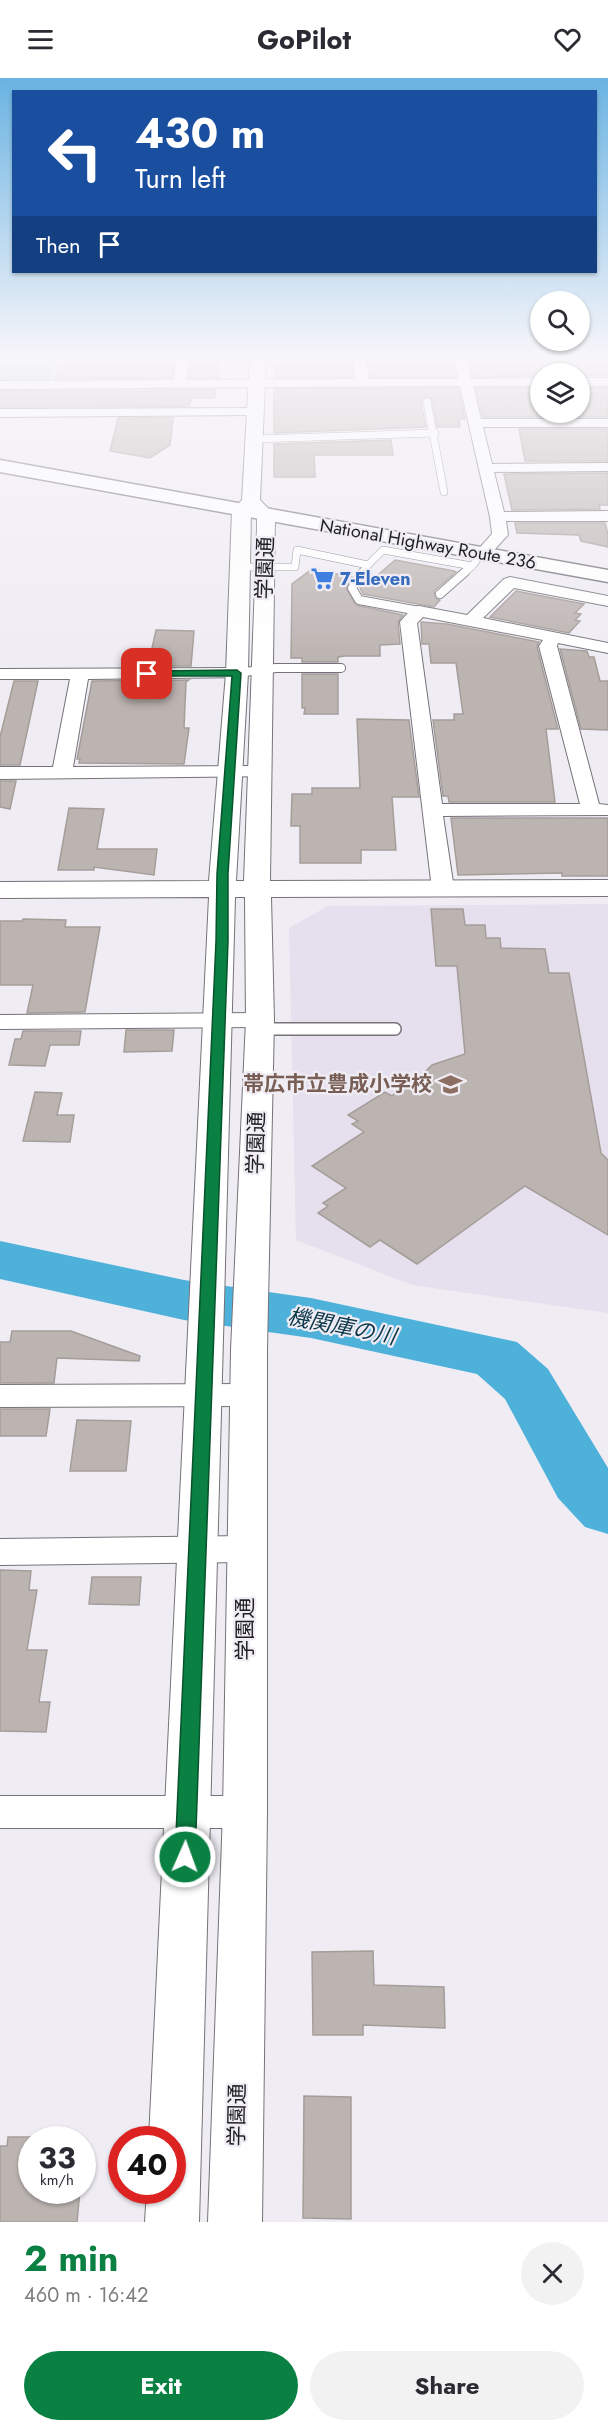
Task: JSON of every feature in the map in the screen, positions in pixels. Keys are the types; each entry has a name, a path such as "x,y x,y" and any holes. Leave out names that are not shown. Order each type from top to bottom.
{"highway":[{"name":"National Highway Route 236","path":"15,459 482,555 608,576"},
{"name":"National Highway Route 236","path":"0,466 252,509 399,546 608,565"}],"street":[{"path":"252,509 254,459"},
{"path":"482,555 500,535 498,517 483,459"},
{"path":"485,468 608,467"},
{"name":"学園通","path":"172,2222 187,1811 206,1395 222,889 230,771 266,567 252,509"},
{"name":"学園通","path":"235,2222 245,1812 245,1550 248,1395 260,1025 258,890 261,772 240,567 252,509"},
{"path":"498,517 608,516"},
{"path":"471,621 510,582 608,601"},
{"path":"443,889 408,622 419,611 608,648"},
{"path":"433,810 599,810 548,646 554,637"},
{"path":"0,674 249,671"},
{"path":"62,772 80,674"},
{"path":"0,773 261,772"},
{"path":"0,890 608,888"},
{"path":"0,1022 219,1019 260,1025"},
{"path":"0,1396 248,1395"},
{"path":"0,1552 245,1550"},
{"path":"0,1812 245,1812"}],"lane":[{"path":"439,459 444,492"},
{"path":"399,546 383,550 368,565 352,588 359,600 419,611"},
{"path":"240,567 295,567 297,550 368,565"},
{"path":"440,594 482,555"},
{"path":"249,671 341,668"},
{"path":"260,1025 395,1029"}],"shaded area":[{"name":"帯広市立豊成小学校","path":"608,904 608,1313 412,1285 296,1240 289,928 328,906"}],"building":[{"path":"274,459 314,459 315,477 274,477"},
{"path":"525,459 608,459 608,461 525,461"},
{"path":"608,473 608,505 599,505 600,509 512,510 504,474"},
{"path":"515,523 605,523 608,547 581,541 579,535 517,533"},
{"path":"395,560 456,572 434,591 435,598 440,600 434,607 363,594 360,588 365,580 371,581"},
{"path":"312,569 352,577 346,588 356,605 403,615 398,622 400,644 380,645 380,656 338,657 338,662 302,662 302,658 291,658 292,584"},
{"path":"516,591 584,604 575,613 581,614 575,620 580,621 569,633 490,617"},
{"path":"421,622 447,624 539,642 537,647 558,729 546,729 555,802 449,802 448,796 443,796 433,720 454,720 454,714 463,714 456,663 431,663 429,644 422,644"},
{"path":"156,630 194,631 191,666 148,666"},
{"path":"560,649 587,651 589,657 594,657 600,681 608,681 608,730 581,729"},
{"path":"302,674 338,674 338,714 304,714"},
{"path":"189,680 186,682 184,728 189,728 184,764 79,763 80,759 77,759 92,681"},
{"path":"14,681 38,681 20,765 0,765 0,737"},
{"path":"357,719 409,720 419,797 392,797 396,850 361,850 361,863 300,863 300,826 291,826 292,794 312,794 312,788 360,788"},
{"path":"0,781 16,781 10,809 0,807"},
{"path":"69,808 104,809 97,849 157,849 154,875 94,867 94,870 58,870"},
{"path":"451,818 608,818 608,876 562,876 562,873 458,875"},
{"path":"431,909 463,909 465,925 485,925 486,938 500,938 501,948 545,949 549,973 569,973 601,1153 608,1160 608,1235 525,1186 417,1264 380,1240 370,1247 318,1213 328,1206 323,1203 346,1188 312,1166 364,1132 352,1124 358,1121 348,1115 385,1092 392,1096 402,1087 418,1087 425,1072 432,1065 465,1054 457,966 436,966"},
{"path":"23,919 66,920 65,927 100,927 85,1012 27,1013 33,985 0,985 0,921 22,921"},
{"path":"126,1030 174,1030 172,1051 124,1052"},
{"path":"23,1031 81,1031 79,1045 50,1045 45,1066 9,1065 15,1039 21,1039"},
{"path":"35,1092 62,1093 57,1115 74,1115 70,1142 23,1141"},
{"path":"12,1331 71,1331 140,1356 139,1361 57,1358 54,1383 0,1383 0,1342 10,1342"},
{"path":"0,1409 50,1409 46,1436 0,1436"},
{"path":"77,1420 131,1421 126,1471 70,1471"},
{"path":"0,1570 31,1571 29,1590 37,1590 27,1650 47,1650 39,1702 50,1702 46,1732 0,1731"},
{"path":"92,1577 141,1577 139,1605 89,1604"},
{"path":"373,1951 374,1985 444,1987 445,2028 363,2025 363,2035 313,2035 312,1952"},
{"path":"304,2096 351,2097 351,2219 303,2218"},
{"path":"8,2137 18,2137 18,2204 79,2204 77,2222 0,2222 0,2146 7,2146"}],"waterway":[{"name":"機関庫の川","path":"0,1260 184,1300 311,1318 496,1357 527,1384 581,1481 608,1509"}],"place":[{"name":"7-Eleven","path":"322,579"},
{"name":"帯広市立豊成小学校","path":"450,1084"}],"route":[{"path":"147,674 237,673 222,874 223,922 206,1395 185,1857"}]}
